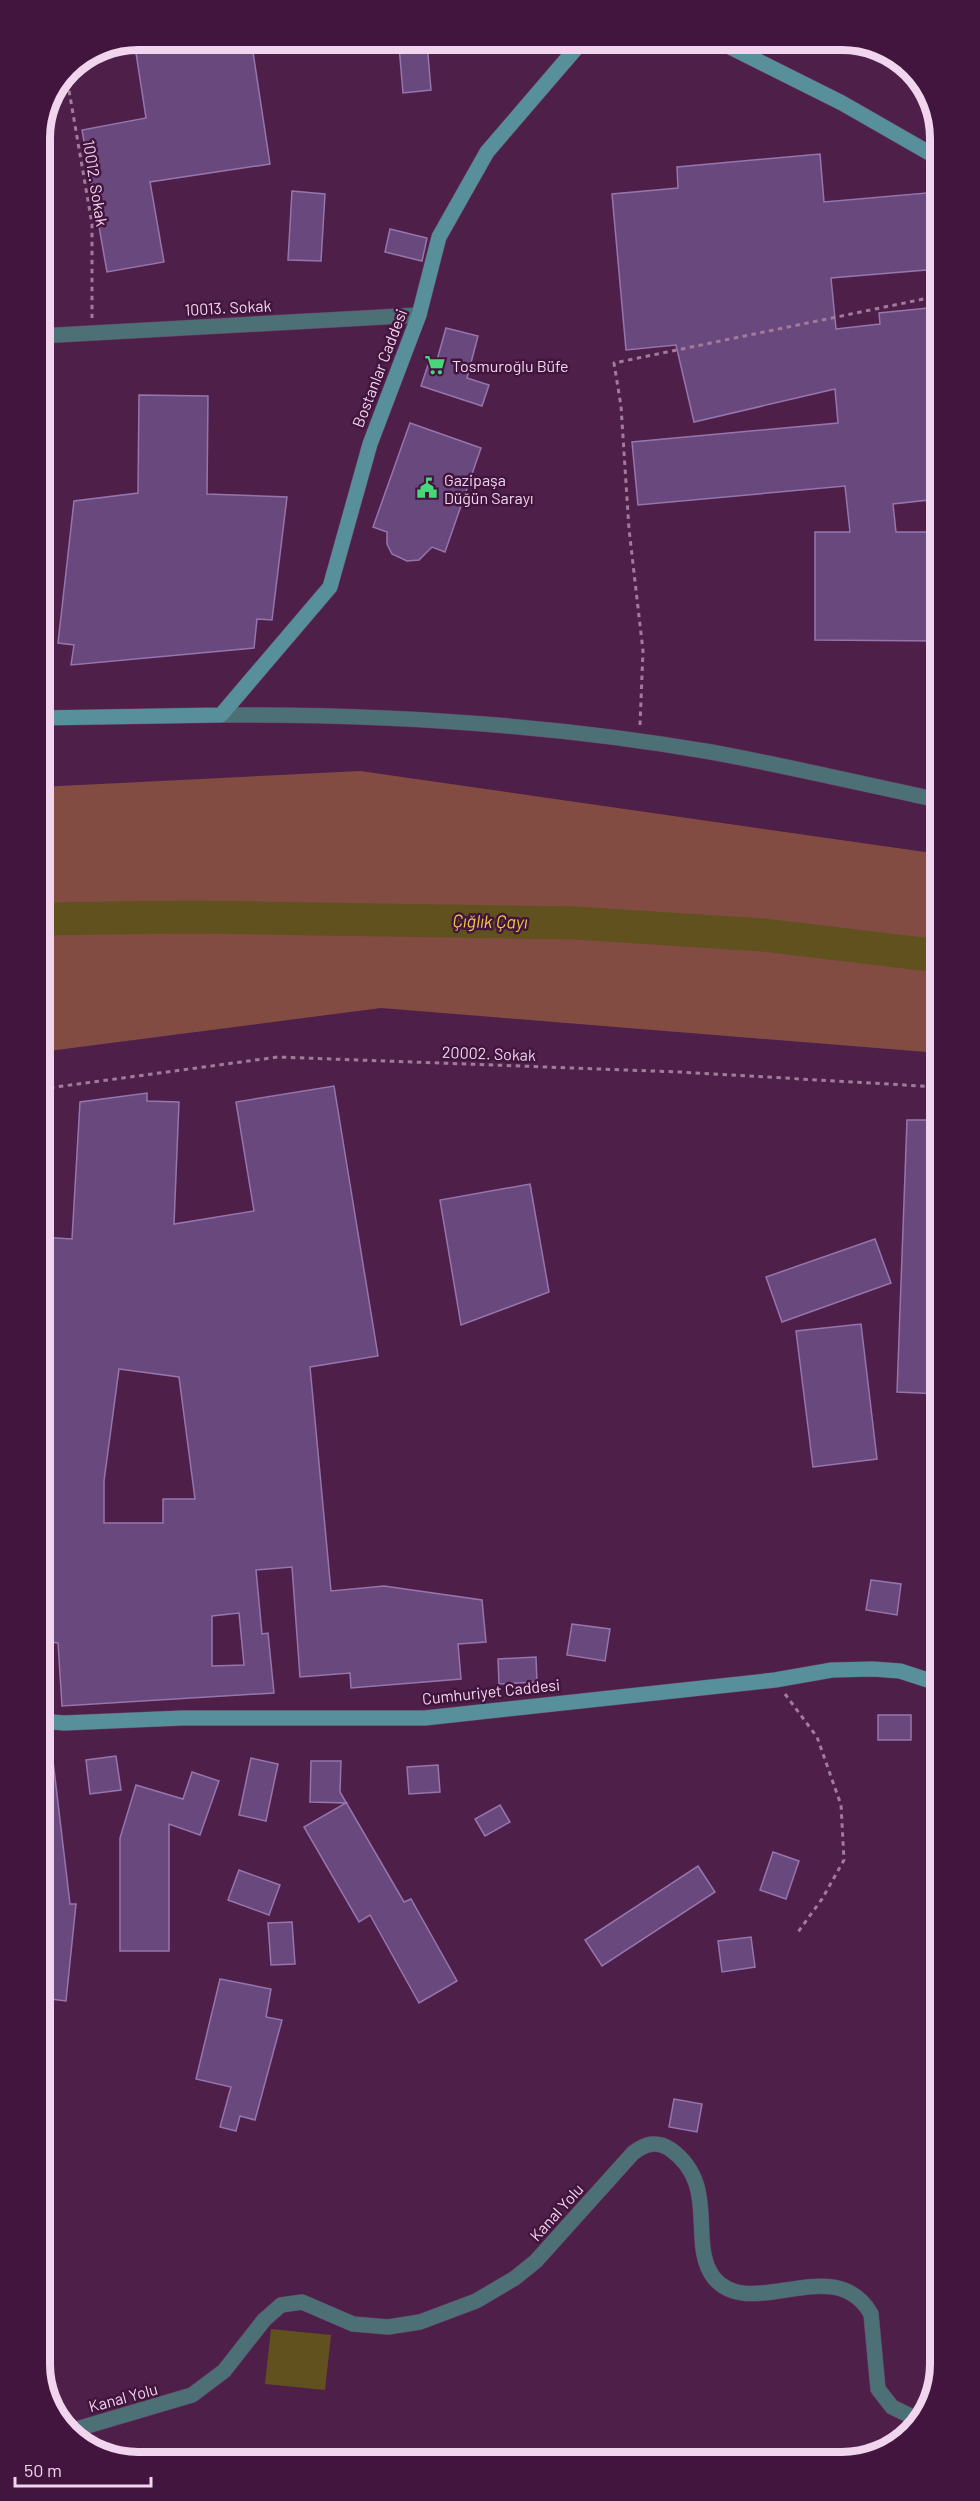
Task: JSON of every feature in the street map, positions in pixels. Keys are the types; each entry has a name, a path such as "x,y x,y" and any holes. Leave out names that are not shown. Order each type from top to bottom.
{"street":[{"name":"Bostanlar Caddesi","path":"221,715 330,587 370,444 419,315 439,237 487,152 575,50"},
{"path":"736,50 842,104 930,154"},
{"name":"10013. Sokak","path":"50,335 419,315"},
{"path":"50,717 221,715 389,717 640,742 712,753 930,798"},
{"name":"Cumhuriyet Caddesi","path":"50,1722 182,1718 424,1718 775,1680 832,1670 900,1671 930,1681"},
{"name":"Kanal Yolu","path":"78,2429 192,2396 224,2371 264,2320 281,2306 302,2302 337,2319 370,2327 388,2327 420,2322 490,2293 536,2261 633,2153 651,2143 662,2145 679,2157 695,2180 706,2262 717,2281 739,2294 818,2286 844,2290 857,2297 866,2304 871,2314 878,2389 892,2407 912,2417"}],"path":[{"name":"10012. Sokak","path":"68,84 92,224 92,333"},
{"path":"640,742 643,651 629,529 621,406 614,363 808,326 930,298"},
{"name":"20002. Sokak","path":"50,1088 278,1057 680,1072 930,1086"},
{"path":"775,1680 817,1737 841,1804 844,1860 822,1899 798,1932"}],"shaded area":[{"path":"360,771 930,853 930,1052 381,1008 50,1051 50,786"},
{"path":"271,2329 331,2335 325,2390 265,2384"}],"building":[{"path":"136,50 253,50 270,164 150,182 164,262 107,272 82,130 146,118"},
{"path":"399,50 428,50 431,90 403,93"},
{"path":"820,154 824,202 930,193 930,270 831,278 836,329 880,324 879,313 930,308 930,500 893,504 896,532 930,532 930,641 815,640 815,532 850,532 845,486 638,505 632,442 838,423 835,389 694,422 676,345 626,350 612,194 678,188 677,167"},
{"path":"292,191 325,194 321,261 288,260"},
{"path":"390,229 427,238 422,261 385,252"},
{"path":"446,328 478,336 467,378 489,385 482,406 421,386 428,365 435,367"},
{"path":"139,395 208,396 207,494 287,497 272,620 257,619 254,648 71,665 74,645 58,643 74,501 138,493"},
{"name":"Gazipaşa Düğün Sarayı","path":"410,423 481,448 445,552 432,547 419,560 407,561 392,554 387,544 387,532 373,527"},
{"path":"334,1086 378,1356 310,1367 331,1591 384,1586 482,1600 486,1642 458,1644 461,1679 351,1688 350,1673 300,1677 292,1567 256,1570 262,1634 268,1633 274,1693 62,1706 58,1643 50,1642 50,1238 72,1239 80,1102 147,1093 147,1101 179,1102 174,1224 254,1211 236,1102","holes":["119,1369 179,1377 195,1499 163,1499 163,1523 104,1523 104,1481","239,1613 244,1665 212,1666 212,1616"]},
{"path":"907,1120 930,1120 930,1394 897,1392"},
{"path":"530,1184 549,1292 461,1325 440,1200"},
{"path":"875,1239 891,1283 782,1322 766,1277"},
{"path":"861,1324 877,1459 813,1467 796,1331"},
{"path":"871,1580 901,1584 897,1615 866,1610"},
{"path":"572,1624 610,1629 605,1661 567,1655"},
{"path":"536,1657 537,1682 499,1684 498,1659"},
{"path":"878,1715 911,1715 911,1740 878,1740"},
{"path":"50,1744 70,1904 76,1904 66,2001 50,1999"},
{"path":"116,1756 121,1790 90,1794 86,1760"},
{"path":"251,1758 278,1764 266,1821 239,1815"},
{"path":"311,1761 341,1761 340,1792 404,1902 411,1899 457,1981 419,2003 370,1915 359,1922 304,1827 346,1803 310,1802"},
{"path":"438,1765 440,1792 409,1794 407,1767"},
{"path":"192,1772 219,1781 200,1835 169,1824 169,1951 120,1951 120,1838 136,1785 183,1799"},
{"path":"500,1805 510,1822 485,1836 475,1819"},
{"path":"773,1852 799,1861 786,1899 760,1890"},
{"path":"698,1866 715,1892 602,1966 585,1940"},
{"path":"239,1870 280,1885 269,1915 228,1900"},
{"path":"292,1922 295,1964 271,1965 268,1923"},
{"path":"751,1937 755,1967 722,1972 718,1941"},
{"path":"220,1979 271,1989 266,2017 282,2020 255,2120 240,2116 236,2131 220,2127 231,2087 196,2079"},
{"path":"674,2099 702,2104 697,2132 669,2127"}],"waterway":[{"name":"Çığlık Çayı","path":"50,919 192,917 575,923 763,935 930,955"}],"place":[{"name":"Tosmuroğlu Büfe","path":"435,365"},
{"name":"Gazipaşa Düğün Sarayı","path":"427,488"}]}
